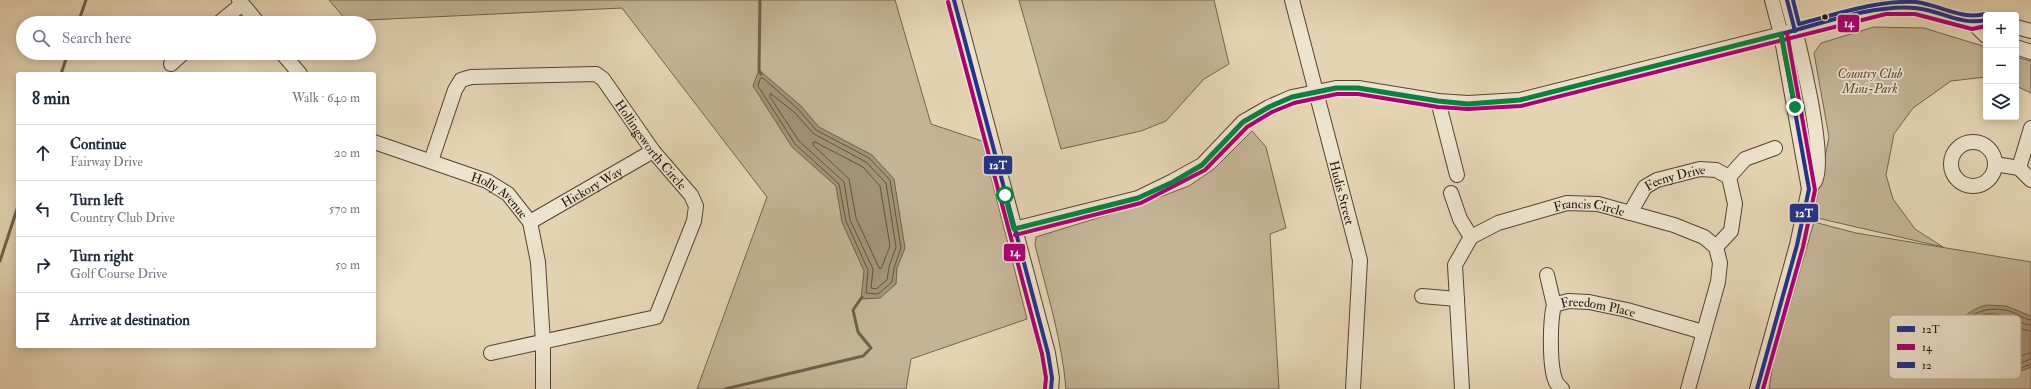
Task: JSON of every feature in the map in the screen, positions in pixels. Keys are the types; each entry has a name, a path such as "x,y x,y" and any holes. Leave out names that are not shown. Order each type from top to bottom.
{"street":[{"path":"954,0 1048,353 1052,378 1051,389"},
{"name":"Hudis Street","path":"1292,0 1360,260 1353,389"},
{"path":"1757,389 1797,245 1809,189 1781,34 1772,0"},
{"path":"1787,0 1816,130 1818,156 1815,181 1809,189"},
{"path":"226,16 241,2 252,16"},
{"path":"1014,229 1138,198 1202,165 1243,122 1292,97 1336,88 1358,88 1438,101 1468,104 1520,100 1885,8 1916,8 1980,22"},
{"path":"2019,28 2031,31"},
{"path":"2019,48 2031,52"},
{"path":"171,64 175,60"},
{"path":"288,60 298,72"},
{"name":"Hollingsworth Circle","path":"431,161 455,90 461,80 471,77 596,74 603,79 653,151 691,195 696,206 694,221 656,317 543,343"},
{"path":"1438,101 1457,175"},
{"path":"2019,168 2031,128"},
{"name":"Holly Avenue","path":"376,143 487,181 508,194 530,222 538,262 543,343 543,389"},
{"path":"1729,177 1745,159 1775,148"},
{"name":"Hickory Way","path":"530,222 653,151"},
{"path":"1995,164 2019,168 2031,180"},
{"name":"Feeny Drive","path":"1630,213 1645,187 1657,180 1700,169 1716,170 1729,177 1735,204 1731,231 1716,246"},
{"path":"1451,193 1460,219 1471,237 1455,264 1462,389"},
{"name":"Francis Circle","path":"1471,237 1498,223 1567,203 1598,204 1674,225 1704,237 1716,246"},
{"path":"1688,389 1696,366 1703,332 1718,282 1720,263 1716,246"},
{"path":"1547,275 1554,305"},
{"path":"1422,296 1457,299"},
{"name":"Freedom Place","path":"1562,389 1556,383 1553,370 1551,319 1554,305 1568,300 1589,302 1627,310 1703,332"},
{"path":"491,353 543,343"}],"green space":[{"path":"329,0 895,0 931,124 982,141 1027,319 911,359 906,389 697,389 767,197 622,8 376,20 376,16 343,16"},
{"path":"1019,0 1214,0 1229,64 1204,79 1166,121 1141,131 1061,149"},
{"name":"Country Club Mini-Park","path":"1874,27 1924,28 1983,46 1983,77 1951,81 1913,108 1894,134 1886,175 1893,199 1915,229 1943,247 1813,217 1829,137 1814,53 1821,43"},
{"path":"2019,58 2031,61 2031,93 2019,87"},
{"path":"1252,131 1266,147 1286,228 1270,234 1279,389 1066,389 1058,335 1035,245 1036,237 1133,207 1189,186 1214,169"},
{"path":"1814,222 1856,233 2031,262 2031,389 1769,389 1773,364"}],"water":[{"path":"759,70 801,106 819,127 872,155 894,179 905,248 897,268 896,284 880,298 861,299 864,271 842,222 836,186 792,147 753,86"},
{"path":"1987,305 2006,306 2031,316 2031,367 2021,370 2021,315 1967,315 1979,307"}],"waterway":[{"path":"80,16 86,0"},
{"path":"760,0 759,70 761,74"},
{"path":"62,72 66,60"},
{"path":"0,261 16,212"},
{"path":"725,389 863,356 871,348 858,332 853,310 862,297"}],"transit line":[{"name":"12T","path":"954,0 1048,353 1052,378 1051,389"},
{"name":"12T","path":"1787,0 1795,31"},
{"name":"12","path":"1793,0 1799,24 1857,8 1901,2 1916,2 1959,14 1983,14"},
{"name":"14","path":"948,2 1042,354 1046,378 1045,388"},
{"name":"12T","path":"1781,34 1848,16 1882,9 1924,9 1967,21 1983,20"},
{"name":"14","path":"1015,235 1141,203 1205,170 1247,127 1272,112 1294,103 1337,94 1358,94 1438,107 1468,109 1521,106 1886,14 1915,14 1972,29 1983,27"},
{"name":"14","path":"1763,389 1803,247 1815,190 1787,33"},
{"name":"12T","path":"1757,389 1797,245 1809,189 1781,34"}],"route":[{"path":"1005,195 1014,229 1138,198 1173,182 1202,165 1243,122 1269,107 1292,97 1336,88 1358,88 1438,101 1468,104 1520,100 1768,39 1781,34 1795,107"}]}
